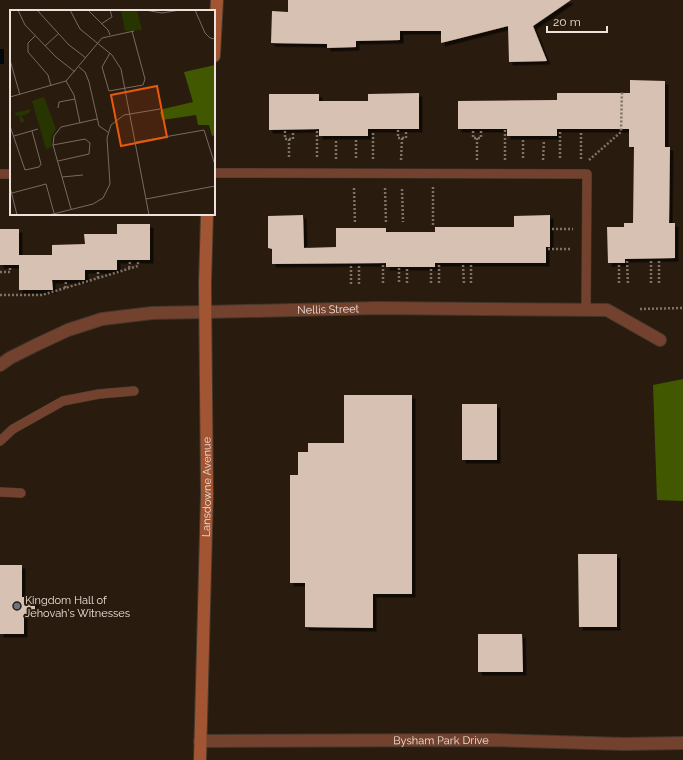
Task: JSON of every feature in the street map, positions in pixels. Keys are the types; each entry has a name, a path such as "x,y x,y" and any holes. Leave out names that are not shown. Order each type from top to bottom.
{"main road":[{"path":"215,28 216,0"},
{"name":"Lansdowne Avenue","path":"200,760 207,494 205,284 207,215"}],"street":[{"name":"Nellis Street","path":"0,365 10,358 62,333 102,319 152,313 378,308 607,310 660,340"},
{"name":"Bysham Park Drive","path":"200,741 494,740 624,744 683,743"}],"lane":[{"path":"215,173 587,174 586,309"},
{"path":"0,441 13,429 63,401 100,394 134,391"},
{"path":"0,492 21,493"}],"path":[{"path":"581,132 581,160 589,160 621,132 622,91"},
{"path":"398,130 398,138 402,138"},
{"path":"402,138 406,138 406,130"},
{"path":"505,130 505,174"},
{"path":"285,131 285,139 289,139"},
{"path":"289,139 293,139 293,131"},
{"path":"317,131 317,173"},
{"path":"473,131 473,138 477,138"},
{"path":"477,138 481,138 481,131"},
{"path":"560,132 561,174"},
{"path":"373,133 374,173"},
{"path":"402,138 401,173 403,222"},
{"path":"477,138 477,174"},
{"path":"289,139 289,173"},
{"path":"336,140 336,173"},
{"path":"355,224 356,140"},
{"path":"523,140 523,174"},
{"path":"543,174 544,140"},
{"path":"385,173 386,224"},
{"path":"433,174 433,227"},
{"path":"552,229 586,229"},
{"path":"548,250 586,249"},
{"path":"0,295 42,293 65,288 74,283 98,278 106,273 138,266 138,261"},
{"path":"627,261 628,284"},
{"path":"651,261 651,284"},
{"path":"659,261 659,284"},
{"path":"130,262 130,268"},
{"path":"383,265 383,284"},
{"path":"439,265 439,284"},
{"path":"463,265 464,284"},
{"path":"471,265 471,284"},
{"path":"619,265 619,284"},
{"path":"2,266 1,272 10,272 10,267"},
{"path":"351,266 351,284"},
{"path":"359,266 359,284"},
{"path":"399,268 399,284"},
{"path":"407,269 407,284"},
{"path":"431,269 431,284"},
{"path":"98,272 98,278"},
{"path":"65,288 66,282"},
{"path":"638,309 683,308"}],"green space":[{"path":"683,379 683,501 657,500 653,385"}],"shaded area":[{"path":"0,49 4,49 4,64 0,64"}],"building":[{"path":"288,0 571,0 533,26 547,61 509,62 508,26 441,43 441,31 400,31 400,40 356,41 356,47 327,48 327,44 271,43 272,11 288,12"},
{"path":"630,80 665,81 665,147 670,147 669,223 675,223 675,258 625,259 625,263 608,263 607,227 624,227 624,223 633,223 634,147 629,147 629,129 557,129 557,136 507,136 507,129 458,129 458,101 557,100 557,93 630,93"},
{"path":"419,93 419,129 368,129 368,136 319,136 319,129 269,130 269,94 319,94 319,101 368,101 368,94"},
{"path":"303,215 304,248 336,247 336,228 386,228 386,232 435,232 435,227 514,227 514,216 550,215 550,247 546,247 546,263 435,263 435,267 386,267 386,263 272,264 272,249 268,248 268,216"},
{"path":"117,224 150,224 150,260 117,260 117,270 85,270 85,280 52,280 53,290 19,290 19,255 52,255 52,245 85,244 84,234 117,234"},
{"path":"0,229 19,229 19,265 0,265"},
{"path":"344,395 412,395 412,594 373,594 373,628 305,627 305,583 290,583 290,475 298,475 298,452 308,452 308,443 344,443"},
{"path":"462,404 497,404 497,460 462,460"},
{"path":"578,554 617,554 617,627 579,627"},
{"name":"Kingdom Hall of Jehovah's Witnesses","path":"0,565 22,565 22,597 35,597 35,614 24,614 24,634 0,634"},
{"path":"478,634 522,634 523,672 478,672"}],"place":[{"name":"Kingdom Hall of Jehovah's Witnesses","path":"17,606"}]}
